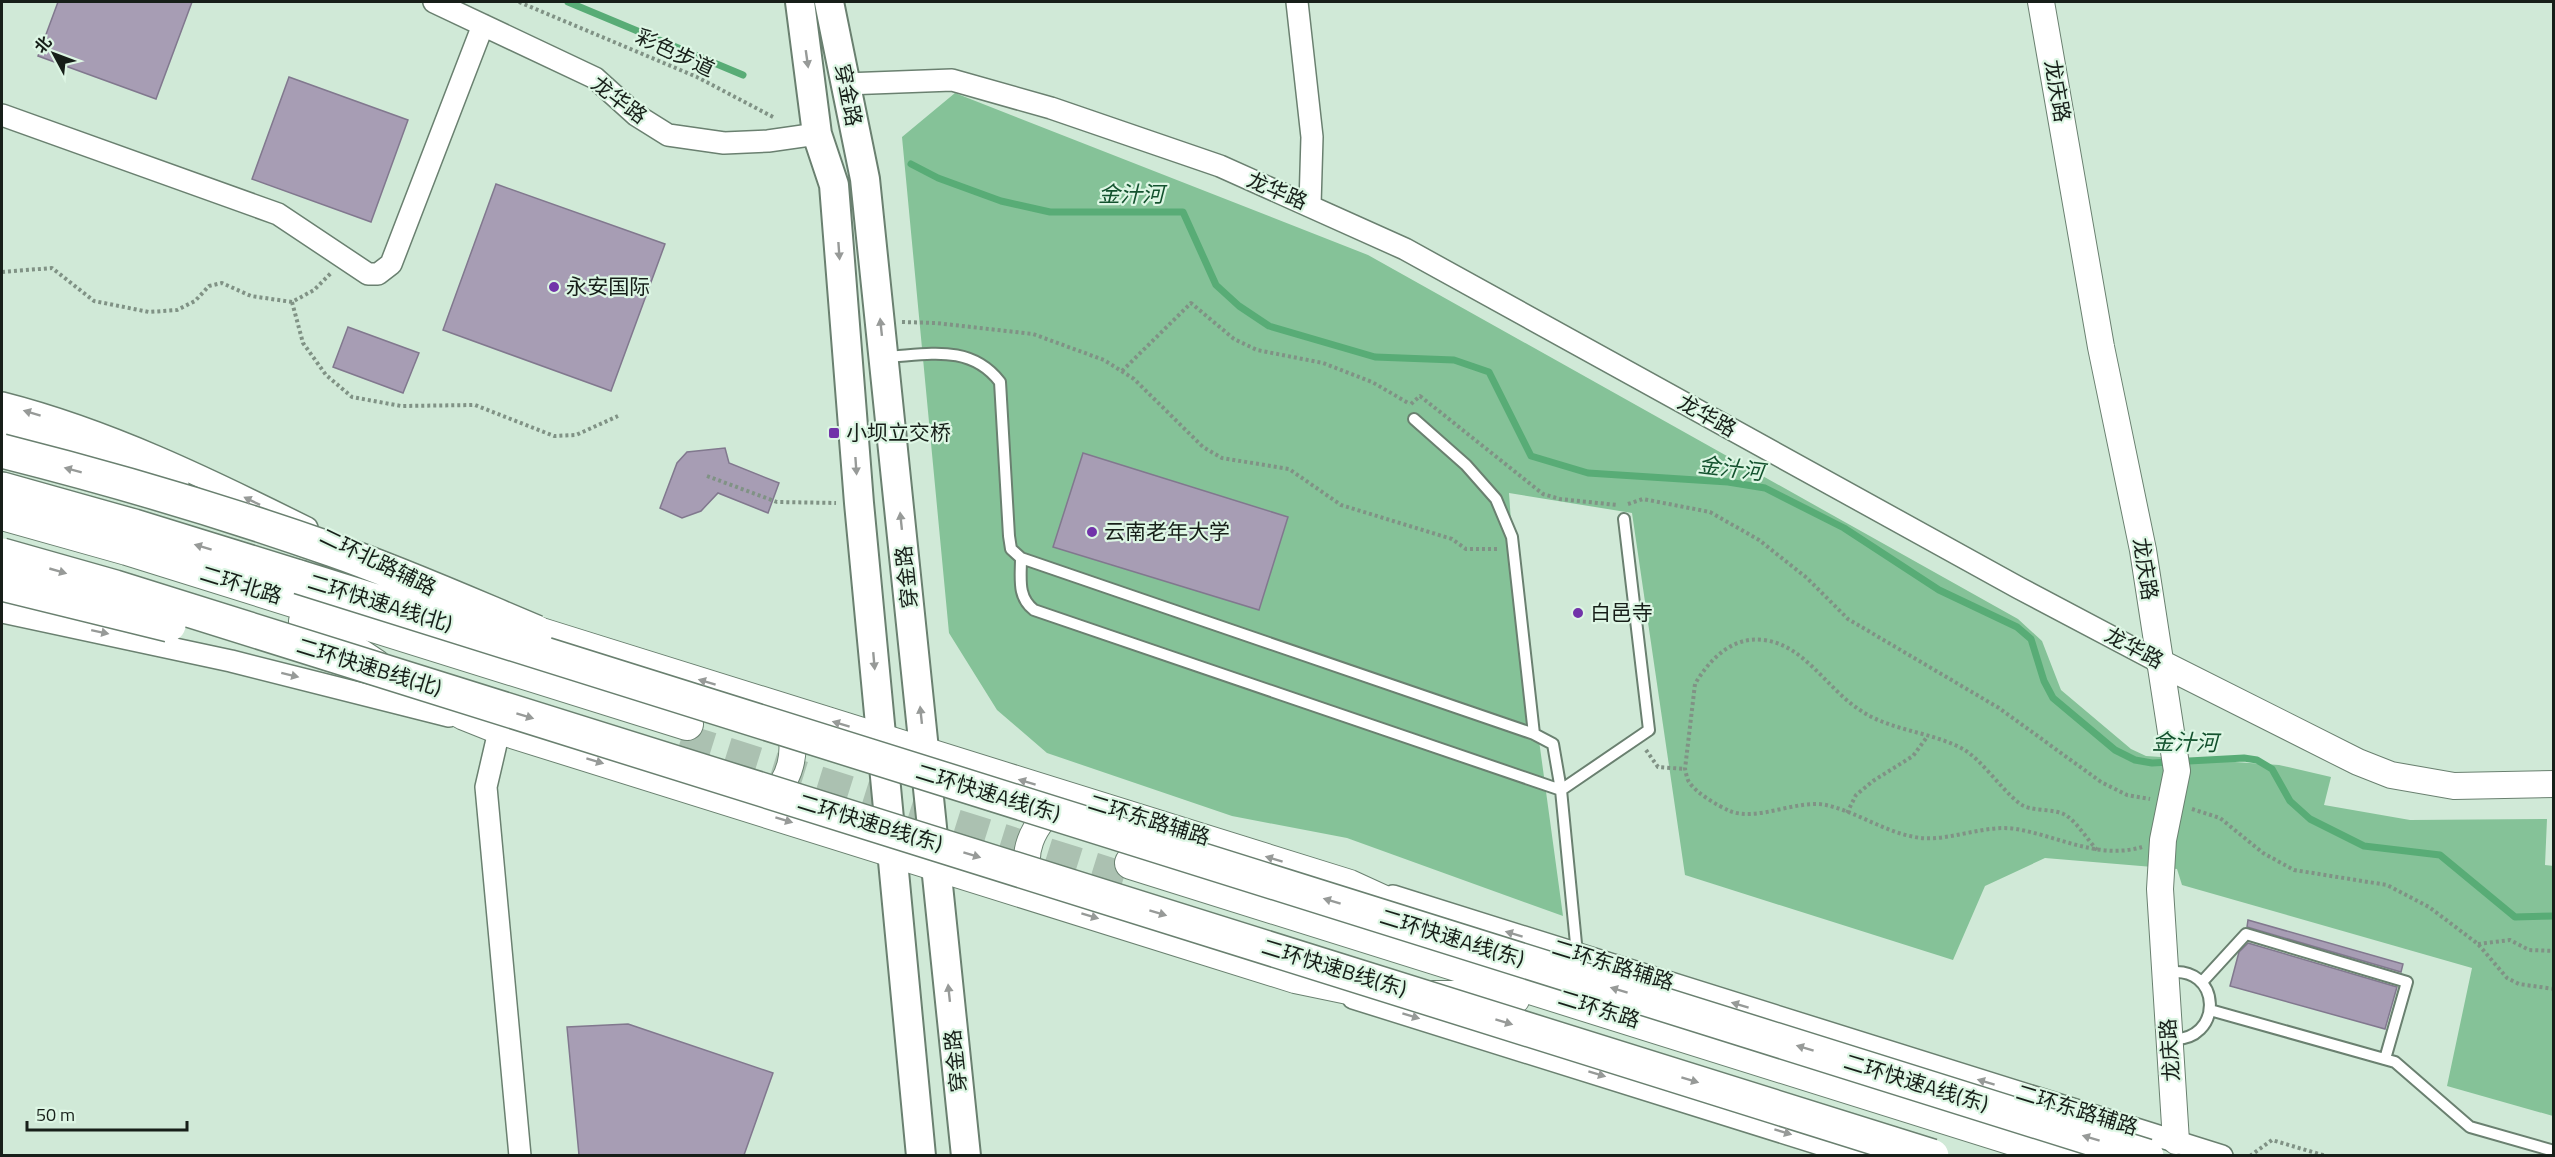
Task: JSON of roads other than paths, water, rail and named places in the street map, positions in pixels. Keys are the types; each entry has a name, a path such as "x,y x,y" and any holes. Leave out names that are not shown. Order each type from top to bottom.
{"highway":[{"path":"2,423 92,453 417,583 640,676 760,710"},
{"path":"2,451 124,484 310,542"},
{"name":"二环快速A线(北)","path":"2,489 760,710"},
{"name":"二环快速B线(北)","path":"2,555 115,587 496,718 732,792"},
{"path":"2,584 496,718"},
{"name":"二环快速A线(东)","path":"760,710 2147,1155"},
{"name":"二环快速B线(东)","path":"732,792 1932,1155"}],"main road":[{"name":"穿金路","path":"800,2 817,134 834,185 859,503 921,1155"},
{"name":"穿金路","path":"829,2 865,178 966,1155"},
{"name":"二环北路","path":"2,514 117,546 305,613"},
{"name":"二环北路","path":"2,531 305,613 684,731"},
{"name":"二环东路","path":"1129,871 1517,992 2067,1155"},
{"name":"二环东路","path":"1517,992 2013,1155"}],"street":[{"name":"龙华路","path":"434,2 595,78 636,115 668,135 724,143 768,141 817,134"},
{"path":"1297,2 1312,137 1310,205"},
{"name":"龙庆路","path":"2041,2 2101,347 2143,550 2177,771 2163,840 2160,890 2176,1141"},
{"path":"2,115 278,214 368,274 378,274 391,264 483,25"},
{"name":"龙华路","path":"845,84 952,80 1051,108 1220,166 1405,249 2008,582 2159,662 2358,762 2391,775 2454,786 2553,784"},
{"name":"二环北路辅路","path":"2,403 66,423 174,465 447,595 760,710"},
{"path":"305,613 339,610 459,613 535,628"},
{"path":"2,612 496,718"},
{"path":"305,613 433,701 464,717 496,718"},
{"path":"732,792 741,805 762,801 779,789 789,770 792,748 790,728 780,710 760,710"},
{"name":"二环东路辅路","path":"760,710 881,736 2222,1155"},
{"path":"496,718 486,787 520,1155"},
{"path":"732,792 892,854 1857,1155"},
{"path":"1061,907 1040,894 1029,877 1027,856 1032,835 1044,817 1062,804 1072,801 1096,803"},
{"path":"1329,876 1369,891 1401,907 1517,992"},
{"path":"1295,980 1331,989 1364,993 1517,992"}],"lane":[{"path":"884,357 946,353 966,356 989,368 1000,382 1009,536 1011,549 1021,558 1534,734 1554,744 1561,789 1577,954"},
{"path":"1414,419 1466,465 1496,500 1512,537 1534,734"},
{"path":"1561,789 1649,730 1624,519"},
{"path":"1021,558 1022,597 1026,604 1034,610 1561,789"},
{"path":"2202,982 2246,934 2407,982 2385,1059"},
{"path":"2166,973 2185,972 2202,982 2210,1000 2208,1019 2196,1033 2179,1040 2169,1039"},
{"path":"2210,1010 2394,1062 2470,1126 2553,1151"}],"waterway":[{"name":"金汁河","path":"568,2 743,75"},
{"name":"金汁河","path":"911,164 938,178 1001,201 1050,212 1183,212 1216,285 1239,306 1269,326 1375,357 1454,360 1489,372 1531,456 1588,473 1728,482 1765,488 1844,528 1939,590 2017,627 2031,639 2044,681 2053,698 2115,750 2135,760 2152,763 2244,758 2257,760 2272,769 2290,801 2310,819 2364,846 2440,855 2515,917 2554,916"}],"tunnel":[{"path":"681,739 1127,879"}],"place":[{"name":"永安国际","path":"554,287"},
{"name":"小坝立交桥","path":"834,433"},
{"name":"云南老年大学","path":"1092,532"},
{"name":"白邑寺","path":"1578,613"}]}
